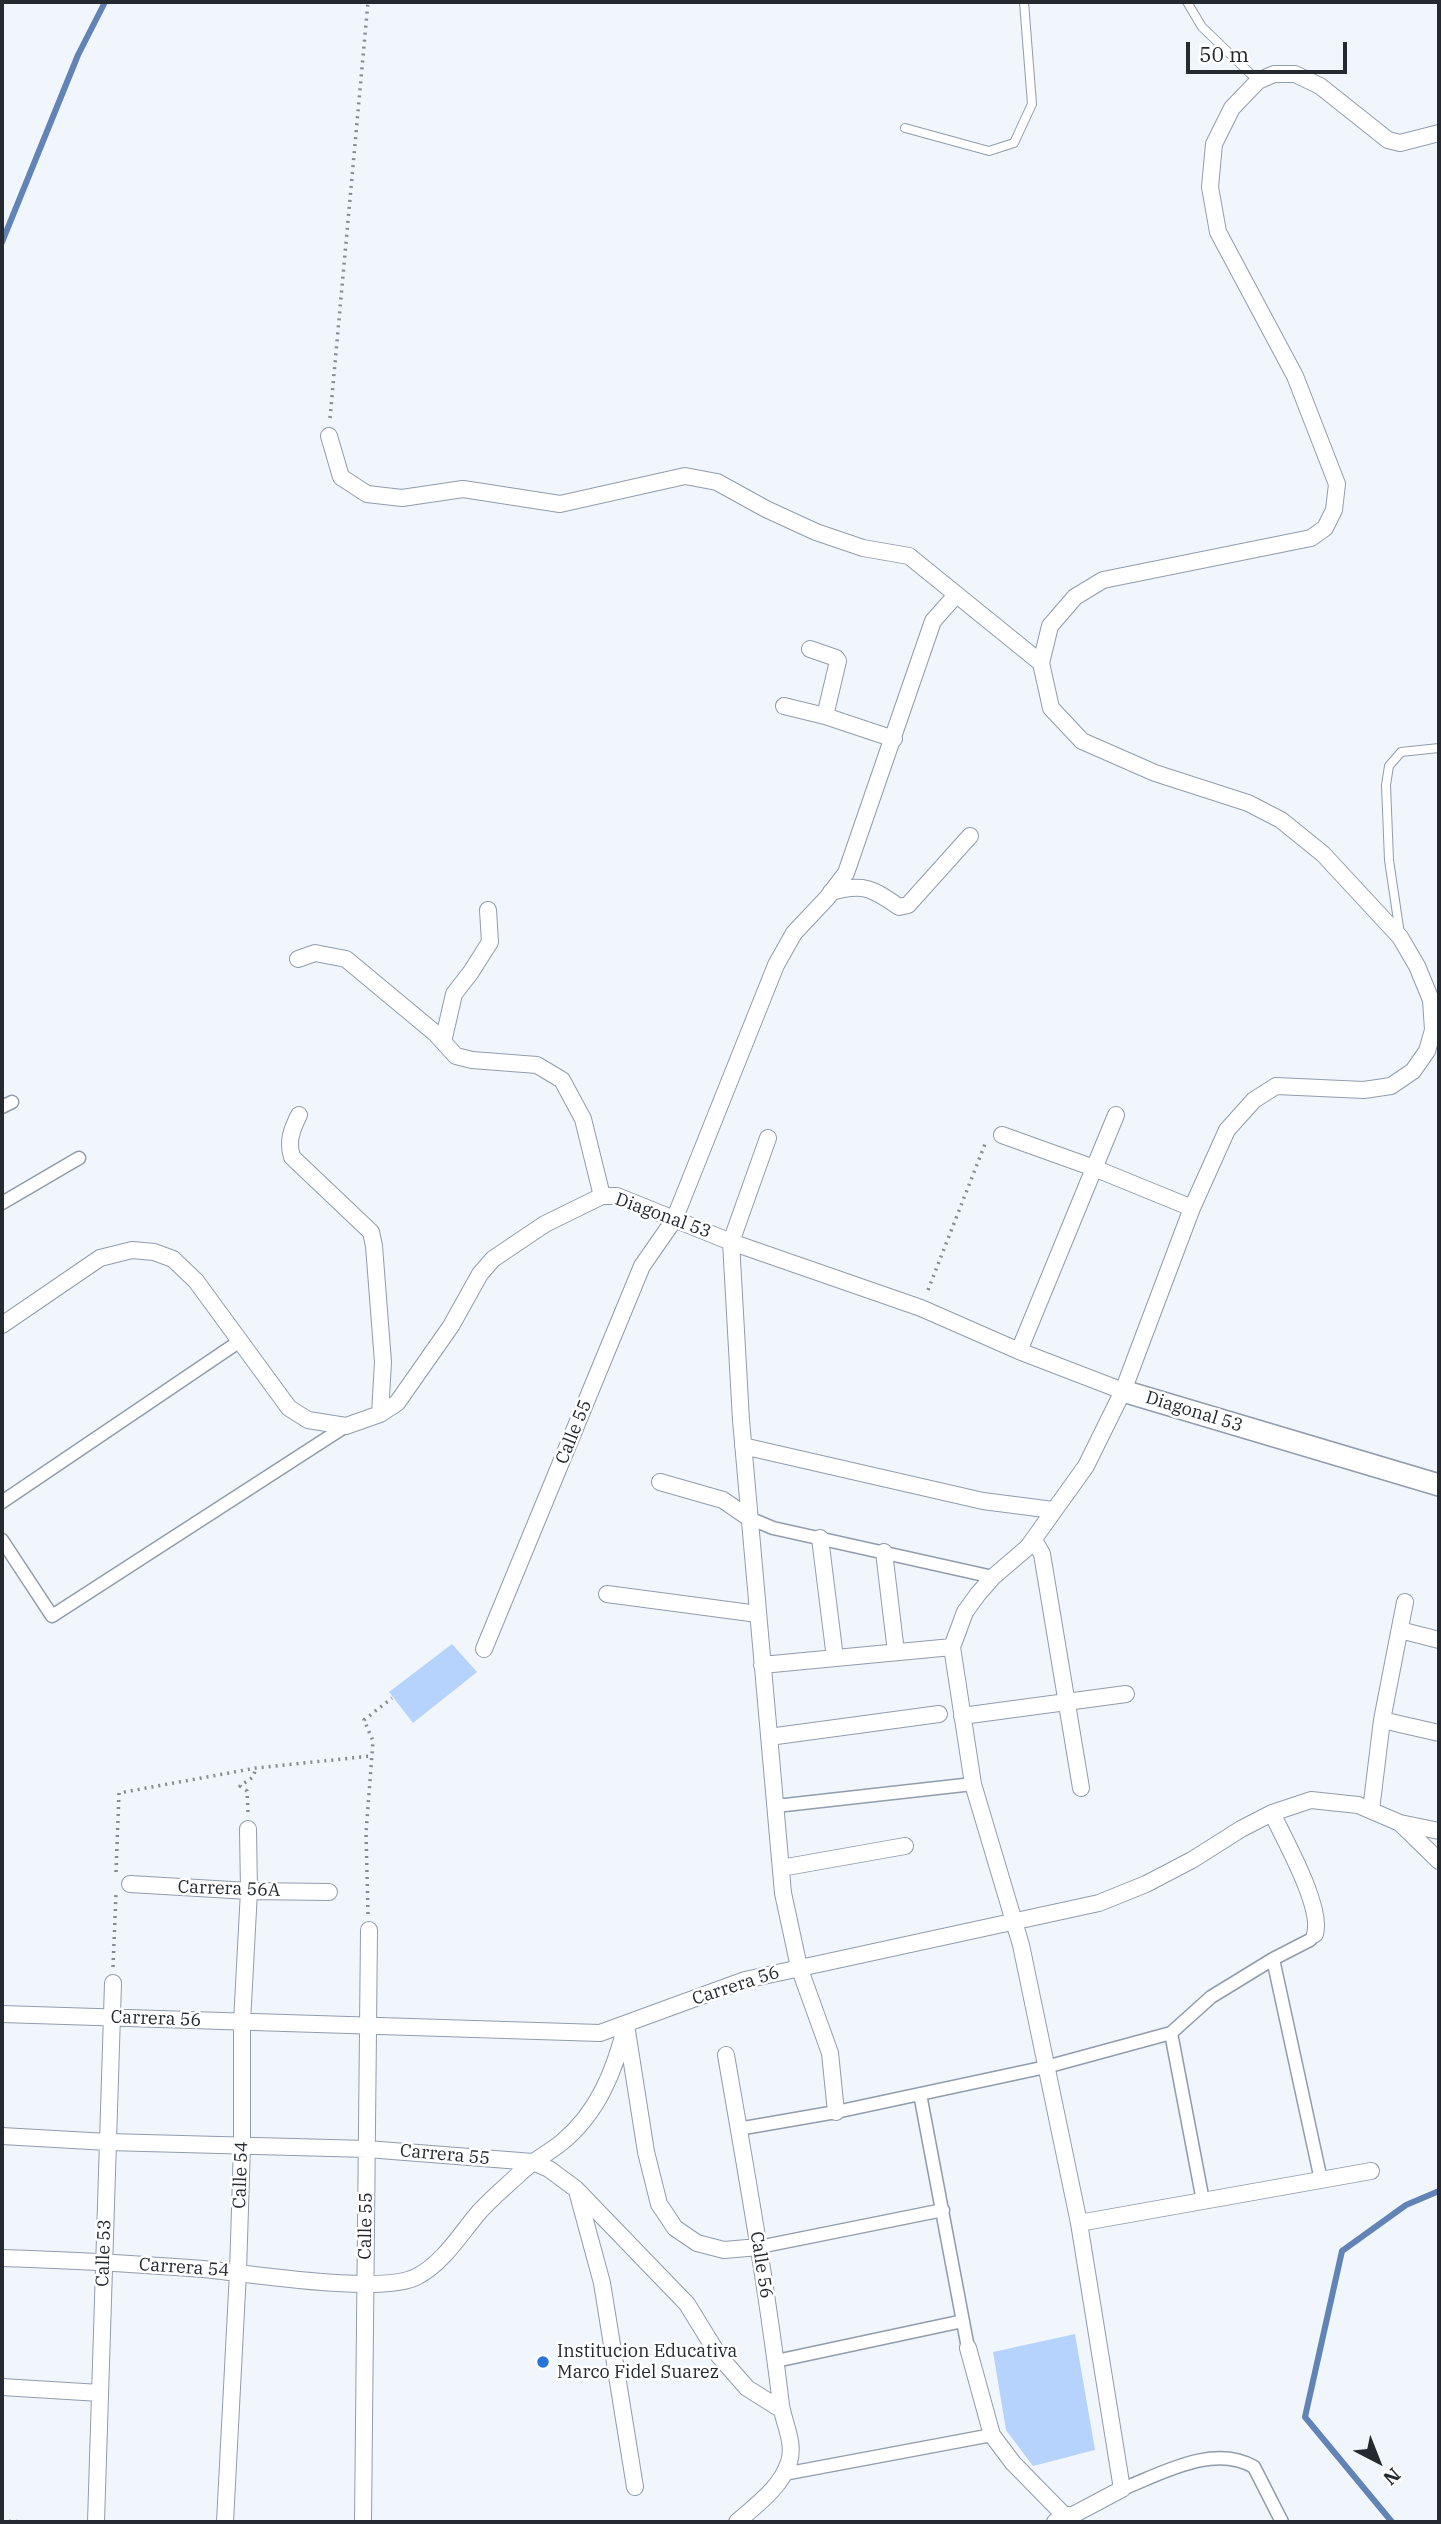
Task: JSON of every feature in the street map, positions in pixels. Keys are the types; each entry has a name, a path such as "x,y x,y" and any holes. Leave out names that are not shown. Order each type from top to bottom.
{"street":[{"path":"1122,2489 1079,2223 1021,1945 973,1784 952,1647 965,1612 993,1577 1034,1540 1086,1466 1124,1391 1192,1208 1227,1129 1254,1100 1276,1086 1364,1090 1391,1086 1413,1070 1427,1051 1433,1030 1431,1000 1418,966 1400,937 1323,854 1281,820 1248,803 1155,773 1082,741 1051,708 1041,663 1050,626 1075,597 1103,580 1311,538 1325,528 1334,510 1337,484 1295,376 1218,232 1210,187 1214,144 1233,108 1258,81 1274,74 1295,74 1320,86 1388,140 1400,144 1439,133"},
{"path":"329,436 341,477 367,494 402,498 463,489 561,504 685,476 718,482 766,509 816,532 863,548 909,556 1041,663"},
{"name":"Calle 55","path":"484,1649 642,1265 674,1220 776,965 794,933 846,873 933,621 956,595"},
{"path":"810,649 838,661 825,716"},
{"path":"784,706 825,716 894,739"},
{"path":"831,892 852,887 870,888 899,906 908,905 970,836"},
{"path":"443,1042 454,994 490,942 488,910"},
{"path":"298,959 314,953 346,960 456,1056 472,1060 537,1065 562,1080 583,1119 602,1196"},
{"path":"299,1115 291,1130 292,1157 371,1232 383,1362 380,1414"},
{"path":"1019,1351 1115,1115"},
{"path":"1002,1135 1094,1168 1192,1208"},
{"path":"768,1138 731,1242 743,1446 783,1893 799,1967 830,2053 836,2112"},
{"path":"2,1203 79,1158"},
{"name":"Diagonal 53","path":"2,1325 100,1258 132,1250 154,1252 173,1259 196,1281 289,1408 308,1420 346,1426 380,1414 397,1403 493,1259 545,1224 602,1196 617,1196 731,1242 921,1308 1019,1351 1124,1391 1439,1485"},
{"path":"2,1503 240,1341"},
{"path":"2,1540 52,1616 346,1426"},
{"path":"743,1446 983,1502 1054,1510"},
{"path":"660,1482 723,1500 749,1518 773,1528 993,1577"},
{"path":"820,1538 835,1658"},
{"path":"1034,1540 1042,1554 1081,1788"},
{"path":"884,1552 896,1652"},
{"path":"607,1594 758,1614"},
{"path":"1371,1811 1382,1720 1405,1602"},
{"path":"1400,1630 1439,1640"},
{"path":"762,1665 952,1647"},
{"path":"962,1716 1126,1694"},
{"path":"769,1738 939,1714"},
{"path":"1382,1720 1439,1733"},
{"path":"776,1806 973,1784"},
{"name":"Carrera 56","path":"2,2014 600,2033 746,1980 1099,1902 1146,1884 1272,1813 1311,1800 1358,1805 1400,1823 1439,1831"},
{"path":"738,2129 836,2112 1046,2067 1171,2033 1211,1997 1273,1959 1302,1945 1315,1934 1317,1919 1306,1885 1272,1813"},
{"path":"1400,1823 1439,1861"},
{"name":"Calle 54","path":"225,2522 238,2272 242,2022 249,1891 248,1829"},
{"path":"781,1868 905,1846"},
{"name":"Carrera 56A","path":"123,1886 329,1892"},
{"name":"Calle 55","path":"363,2522 369,1930"},
{"path":"1273,1959 1321,2180"},
{"name":"Calle 53","path":"96,2522 113,1983"},
{"path":"626,2025 646,2152 659,2204 675,2228 697,2244 724,2250 759,2247 943,2210"},
{"name":"Carrera 54","path":"2,2258 103,2261 365,2285 416,2278 430,2269 483,2208 533,2162 561,2143 585,2118 605,2090 618,2058 626,2025"},
{"path":"1171,2033 1203,2201"},
{"name":"Calle 56","path":"726,2055 759,2247 782,2410 792,2449 784,2474"},
{"path":"920,2094 968,2348 992,2435 1013,2463 1068,2519 1122,2489 1196,2461 1225,2459 1246,2462 1254,2467 1282,2522"},
{"name":"Carrera 55","path":"2,2136 108,2142 367,2148 533,2162 549,2169 576,2189 687,2304 719,2356 747,2388 782,2410"},
{"path":"1079,2223 1371,2171"},
{"path":"576,2189 602,2283 635,2487"},
{"path":"776,2361 964,2322"},
{"path":"2,2387 100,2393"},
{"path":"737,2522 767,2496 784,2474 992,2435"}],"lane":[{"path":"905,128 989,151 1014,143 1032,104 1024,2"},
{"path":"1188,2 1202,27 1258,81"},
{"path":"1400,937 1389,860 1386,785 1389,766 1401,752 1439,748"}],"path":[{"path":"329,436 368,2"},
{"path":"921,1308 986,1143 1002,1135"},
{"path":"369,1930 366,1890 370,1756 373,1741 364,1720 392,1698"},
{"path":"116,1874 119,1793 256,1768 370,1756"},
{"path":"248,1829 247,1791 240,1786 253,1777 256,1768"},
{"path":"113,1983 123,1886"},
{"path":"2,2521 26,2522"}],"shaded area":[{"path":"452,1644 477,1672 413,1723 389,1692"},
{"path":"1075,2334 1095,2450 1033,2466 1006,2430 993,2352"}],"waterway":[{"path":"2,242 78,55 105,2"},
{"path":"1392,2522 1305,2417 1342,2251 1406,2205 1439,2191"}],"place":[{"name":"Institucion Educativa Marco Fidel Suarez","path":"543,2362"}]}
